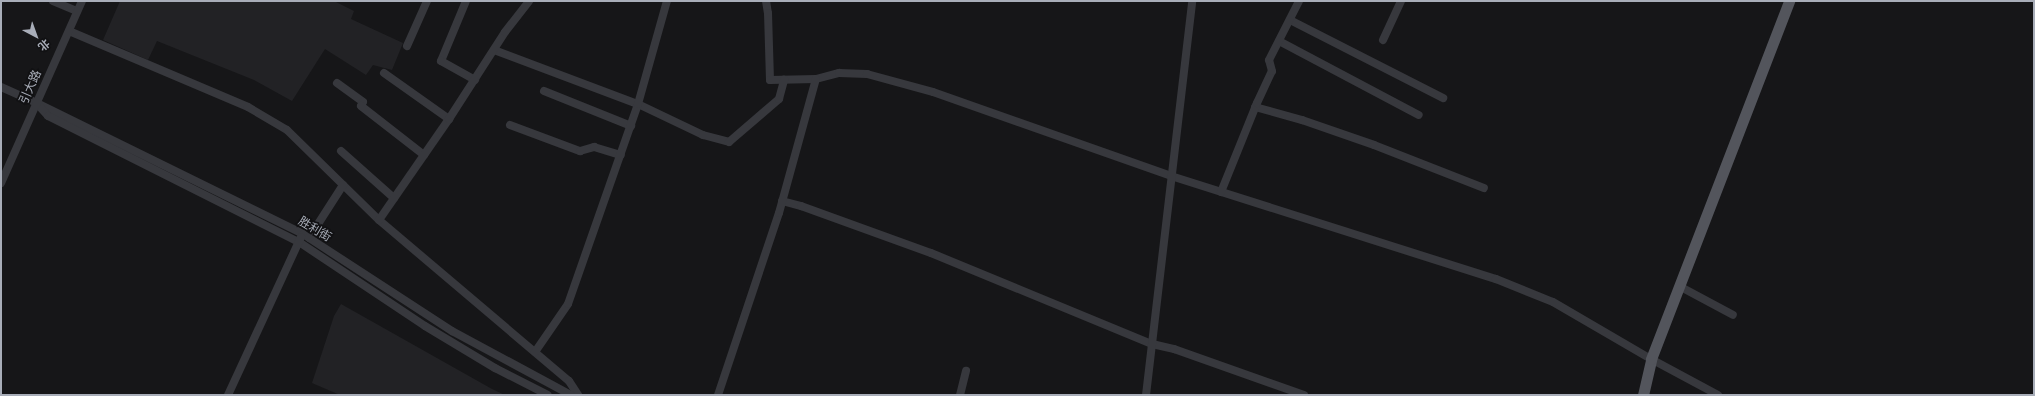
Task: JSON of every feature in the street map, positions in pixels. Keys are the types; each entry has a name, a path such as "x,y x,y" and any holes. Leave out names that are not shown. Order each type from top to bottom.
{"main road":[{"path":"1643,395 1651,359 1789,1"}],"street":[{"path":"53,1 78,11"},
{"name":"引大路","path":"1,183 82,1"},
{"path":"407,46 427,1"},
{"path":"466,1 441,61 475,80"},
{"path":"379,220 529,1"},
{"path":"535,352 568,304 631,126 667,1"},
{"path":"766,1 768,13 770,80 816,79 839,73 874,76 933,92 1171,176 1503,282 1553,302 1651,359 1718,395"},
{"path":"1146,395 1192,1"},
{"path":"1221,192 1255,107 1272,71 1269,60 1299,1"},
{"path":"1383,40 1401,1"},
{"path":"1290,20 1443,98"},
{"path":"69,31 248,107 286,130 379,220 569,381 578,395"},
{"path":"1279,41 1419,115"},
{"path":"494,50 638,104 703,135 729,142 779,99 784,80"},
{"path":"384,73 449,119"},
{"path":"718,395 782,201 816,79"},
{"path":"337,84 364,102 361,106 424,155"},
{"name":"胜利街","path":"1,87 37,103 48,116 304,238 452,331 571,395"},
{"path":"544,91 631,126"},
{"path":"1255,107 1302,120 1374,145 1484,188"},
{"path":"510,125 580,151 594,147 621,155"},
{"path":"341,151 394,198"},
{"path":"228,395 304,238 343,185"},
{"path":"782,201 801,206 931,253 1152,344 1174,349 1304,395"},
{"name":"胜利街","path":"304,238 425,326 495,368 548,395"},
{"path":"1679,286 1733,315"},
{"path":"960,395 966,371"}],"shaded area":[{"path":"120,1 334,1 354,11 351,19 403,43 392,70 373,65 366,75 325,49 292,101 254,80 157,41 148,60 103,40"},
{"path":"341,304 505,395 340,395 312,383 334,316"}]}
